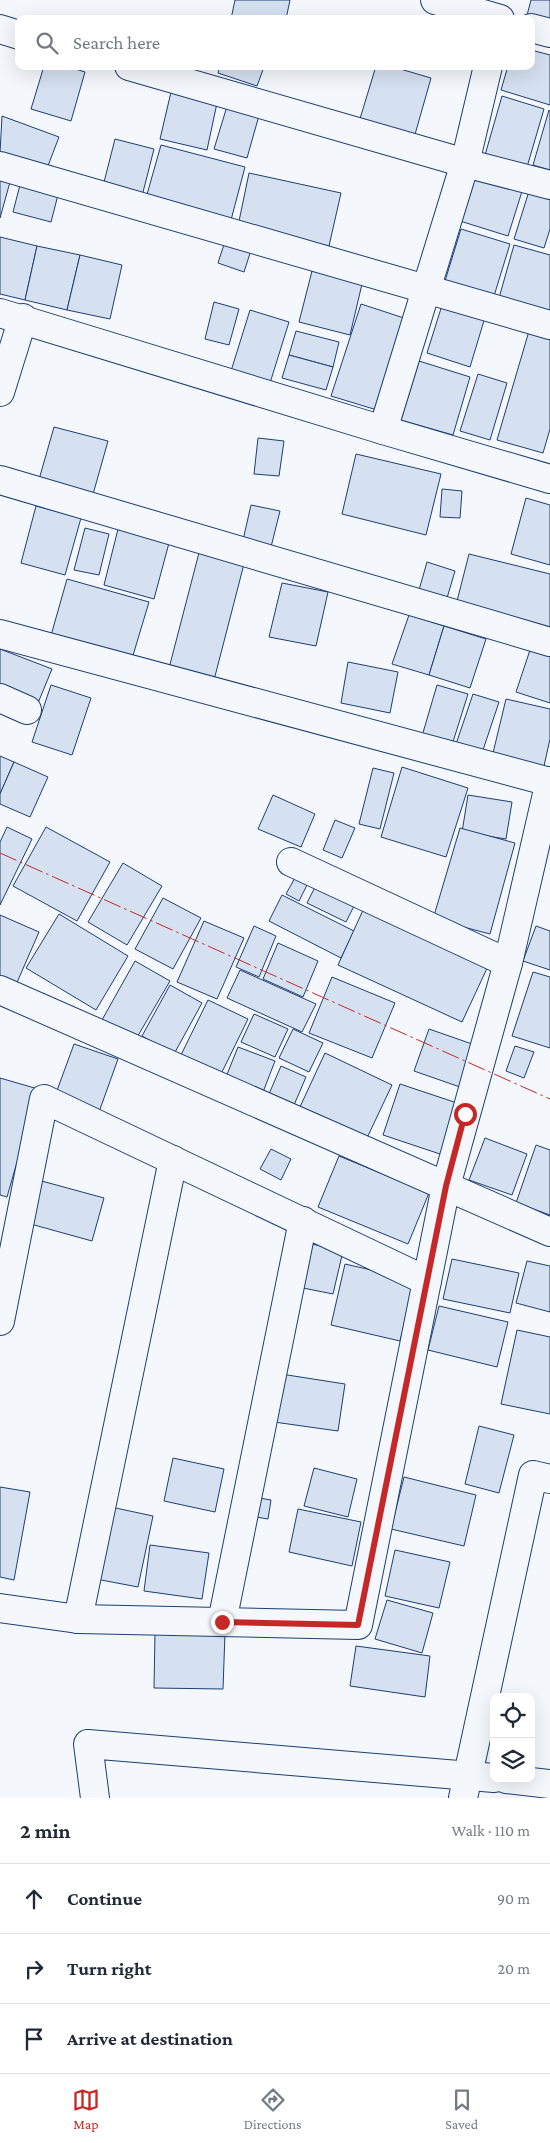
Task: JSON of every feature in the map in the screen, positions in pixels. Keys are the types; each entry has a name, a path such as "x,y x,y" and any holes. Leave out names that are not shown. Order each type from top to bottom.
{"street":[{"path":"435,0 486,15"},
{"path":"501,15 505,0"},
{"path":"0,29 15,34"},
{"path":"535,29 550,33"},
{"path":"143,70 465,163 550,185"},
{"path":"383,430 465,163 487,70"},
{"path":"0,166 550,325"},
{"path":"0,392 12,316 383,430 550,479"},
{"path":"0,480 550,642"},
{"path":"0,634 550,782 508,962 446,1186 358,1625 78,1619 0,1608"},
{"path":"0,698 27,710"},
{"path":"291,862 508,962"},
{"path":"0,990 550,1232"},
{"path":"0,1321 44,1099 427,1281"},
{"path":"78,1619 173,1160"},
{"path":"222,1622 303,1221"},
{"path":"95,1798 88,1744 475,1784 533,1476 550,1479"},
{"path":"535,1782 550,1784"}],"building":[{"path":"235,0 290,0 287,15 232,15"},
{"path":"531,0 550,0 550,26 535,22 535,15 527,15"},
{"path":"535,51 550,55 550,105 501,90 507,70 535,70"},
{"path":"43,70 79,70 85,72 71,121 31,109"},
{"path":"219,70 263,70 257,86 218,73"},
{"path":"375,70 404,70 431,78 414,138 359,122"},
{"path":"171,92 217,103 207,150 160,139"},
{"path":"502,96 544,109 527,167 485,155"},
{"path":"228,103 260,112 247,158 214,149"},
{"path":"550,111 550,170 533,165"},
{"path":"2,116 59,137 46,171 0,153"},
{"path":"115,139 154,149 142,196 103,186"},
{"path":"161,145 245,167 231,220 146,198"},
{"path":"476,170 524,185 508,236 460,221"},
{"path":"249,173 341,193 329,246 238,226"},
{"path":"0,180 10,182 0,218"},
{"path":"21,181 59,191 51,222 13,212"},
{"path":"530,188 550,193 550,229 544,248 514,239"},
{"path":"461,229 510,244 494,296 445,281"},
{"path":"227,235 253,244 244,272 218,263"},
{"path":"0,237 37,246 25,300 0,294"},
{"path":"514,245 550,255 550,312 499,298"},
{"path":"37,246 80,255 67,310 25,300"},
{"path":"80,255 122,265 110,319 67,310"},
{"path":"312,271 362,284 350,335 299,322"},
{"path":"214,302 239,309 229,345 205,339"},
{"path":"443,302 486,314 470,367 427,353"},
{"path":"361,304 407,319 377,410 331,396"},
{"path":"250,310 289,322 270,383 231,371"},
{"path":"296,331 339,342 333,367 289,355"},
{"path":"529,331 550,337 550,429 543,453 497,440"},
{"path":"289,355 333,367 326,390 282,378"},
{"path":"419,361 470,377 453,435 401,420"},
{"path":"478,374 507,383 490,440 460,431"},
{"path":"54,427 108,441 90,505 36,490"},
{"path":"258,438 284,441 279,476 254,474"},
{"path":"356,454 441,474 426,535 342,514"},
{"path":"442,489 462,491 460,518 440,517"},
{"path":"526,498 550,505 550,565 511,554"},
{"path":"251,505 280,511 271,547 243,540"},
{"path":"36,506 81,518 65,575 21,563"},
{"path":"85,528 109,534 99,575 74,570"},
{"path":"118,529 169,543 154,599 104,585"},
{"path":"200,549 245,560 213,684 168,672"},
{"path":"469,554 550,574 550,628 456,605"},
{"path":"427,562 455,571 447,598 419,590"},
{"path":"67,579 149,602 131,662 50,639"},
{"path":"282,583 328,592 316,646 269,637"},
{"path":"409,615 444,626 429,675 392,664"},
{"path":"444,626 486,639 470,688 429,675"},
{"path":"0,649 52,669 38,703 0,688"},
{"path":"530,650 550,656 550,703 516,692"},
{"path":"348,662 398,672 390,713 341,703"},
{"path":"51,685 91,698 72,755 32,742"},
{"path":"437,685 468,694 452,745 422,736"},
{"path":"473,694 499,702 480,759 454,750"},
{"path":"506,699 550,709 550,739 544,766 493,753"},
{"path":"0,756 14,762 0,794"},
{"path":"14,762 48,777 30,817 0,804 0,794"},
{"path":"402,767 468,788 446,857 381,837"},
{"path":"373,768 394,773 380,829 359,824"},
{"path":"273,795 315,814 301,847 258,829"},
{"path":"468,795 512,802 506,839 462,832"},
{"path":"335,820 355,828 342,858 323,850"},
{"path":"7,827 32,839 0,905 0,842"},
{"path":"46,827 110,862 77,921 13,886"},
{"path":"460,828 515,843 490,934 433,919"},
{"path":"123,863 162,886 127,945 88,922"},
{"path":"296,876 308,883 299,901 286,894"},
{"path":"316,885 355,904 346,922 307,903"},
{"path":"282,895 354,931 341,958 269,921"},
{"path":"163,898 201,918 173,969 135,949"},
{"path":"364,908 489,964 462,1022 338,965"},
{"path":"59,914 128,956 96,1010 26,968"},
{"path":"0,915 39,932 15,987 0,980"},
{"path":"204,921 244,938 217,999 177,982"},
{"path":"254,926 276,936 259,977 236,967"},
{"path":"536,926 550,931 550,970 523,961"},
{"path":"278,943 318,961 303,997 263,979"},
{"path":"135,961 170,981 136,1039 102,1020"},
{"path":"240,970 316,1004 302,1032 227,998"},
{"path":"533,972 550,977 550,1048 512,1036"},
{"path":"332,977 395,1003 372,1058 309,1033"},
{"path":"170,985 202,1003 174,1054 142,1036"},
{"path":"208,1000 248,1019 220,1076 180,1057"},
{"path":"254,1014 288,1029 275,1057 241,1042"},
{"path":"293,1029 323,1043 309,1072 279,1058"},
{"path":"429,1029 475,1045 460,1087 414,1071"},
{"path":"74,1044 118,1059 99,1112 55,1096"},
{"path":"515,1046 534,1052 524,1078 506,1071"},
{"path":"238,1047 275,1061 263,1092 226,1077"},
{"path":"325,1053 392,1085 366,1140 299,1109"},
{"path":"281,1066 306,1077 294,1105 269,1094"},
{"path":"0,1078 38,1089 7,1197 0,1195"},
{"path":"400,1084 460,1104 443,1155 383,1135"},
{"path":"485,1138 527,1154 512,1195 469,1180"},
{"path":"536,1145 550,1150 550,1215 516,1203"},
{"path":"271,1149 291,1159 281,1180 260,1169"},
{"path":"339,1156 429,1193 408,1244 318,1207"},
{"path":"38,1180 104,1198 92,1241 27,1223"},
{"path":"303,1242 343,1251 333,1294 293,1286"},
{"path":"452,1259 519,1273 510,1313 443,1299"},
{"path":"527,1261 550,1266 550,1312 516,1303"},
{"path":"345,1264 415,1280 400,1341 331,1325"},
{"path":"439,1306 508,1322 497,1367 428,1350"},
{"path":"517,1330 550,1337 550,1414 501,1404"},
{"path":"281,1374 345,1384 338,1431 274,1422"},
{"path":"479,1426 514,1435 499,1493 465,1484"},
{"path":"173,1458 224,1469 215,1512 164,1501"},
{"path":"314,1468 357,1479 348,1517 304,1506"},
{"path":"404,1477 476,1495 464,1546 391,1529"},
{"path":"0,1487 30,1492 14,1580 0,1577"},
{"path":"253,1497 271,1500 268,1519 250,1516"},
{"path":"111,1507 153,1516 138,1587 96,1579"},
{"path":"298,1509 361,1522 352,1566 289,1552"},
{"path":"150,1545 209,1553 202,1599 144,1591"},
{"path":"395,1550 450,1562 439,1608 385,1596"},
{"path":"387,1600 433,1613 422,1653 375,1639"},
{"path":"155,1632 225,1633 223,1689 154,1688"},
{"path":"356,1646 430,1656 425,1697 350,1686"}],"power":[{"path":"0,853 550,1099"}],"route":[{"path":"222,1622 358,1625 446,1186 465,1114"}]}
